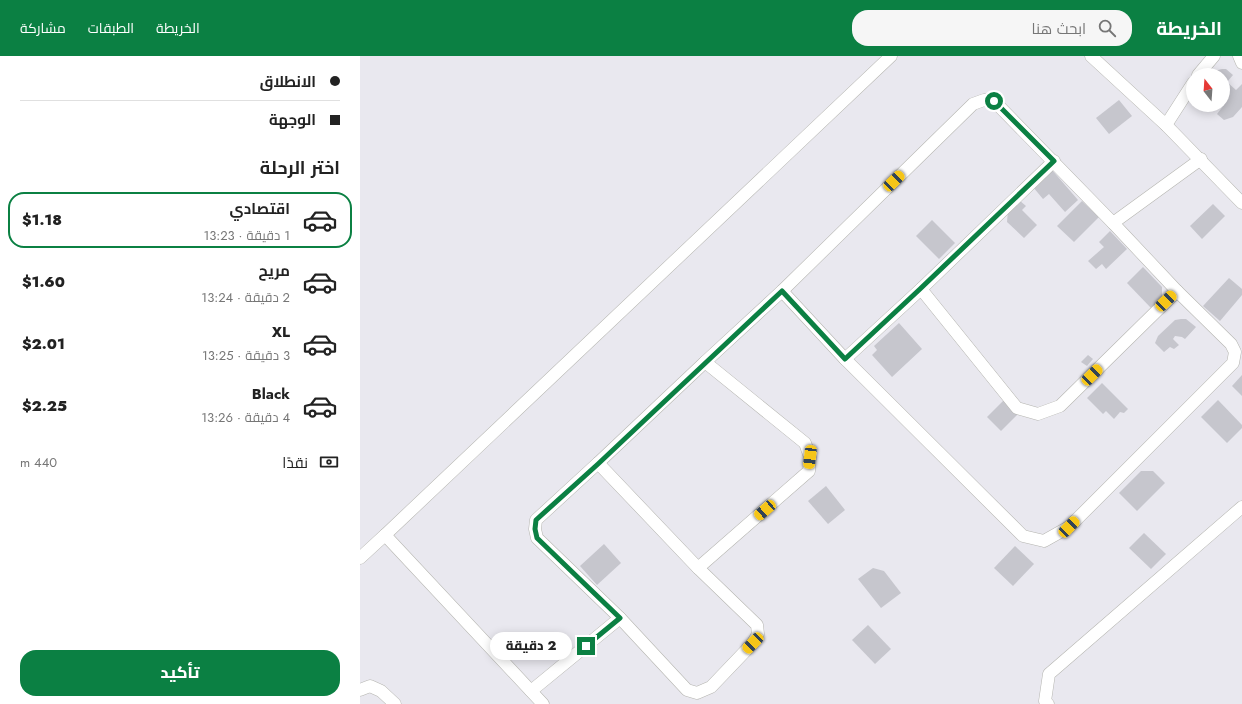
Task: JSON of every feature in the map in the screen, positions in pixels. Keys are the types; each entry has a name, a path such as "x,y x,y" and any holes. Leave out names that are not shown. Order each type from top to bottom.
{"street":[{"path":"360,558 891,56"},
{"path":"1091,56 1201,159 1242,203"},
{"path":"1204,68 1214,56"},
{"path":"1239,56 1242,63"},
{"path":"1166,125 1186,94"},
{"path":"598,464 698,568 757,625 758,634 753,643 711,687 697,693 687,690 620,618 537,538 535,529 536,520 598,464 782,291 973,104 984,100 994,101 1054,161 1230,344 1235,352 1233,363 1069,527 1044,541 1023,536 845,359 782,291"},
{"path":"1114,223 1201,159"},
{"path":"845,359 1054,161"},
{"path":"920,289 1018,408 1038,414 1060,406 1177,290"},
{"path":"698,568 809,471 810,457 805,443 705,362"},
{"path":"1048,704 1045,701 1049,674 1242,507"},
{"path":"385,535 543,704"},
{"path":"531,691 620,618"},
{"path":"360,690 370,686 381,691 395,704"}],"building":[{"path":"1242,84 1242,107 1233,117 1224,120 1217,114 1219,112 1230,112 1230,85 1236,90"},
{"path":"1119,100 1132,116 1109,134 1096,118"},
{"path":"1052,170 1078,200 1065,212 1049,194 1043,199 1033,187"},
{"path":"1019,200 1026,206 1022,210 1037,225 1024,238 1007,222 1008,210"},
{"path":"1082,201 1099,217 1074,242 1057,226"},
{"path":"1213,204 1225,216 1202,239 1190,226"},
{"path":"932,220 955,243 939,259 916,236"},
{"path":"1110,231 1127,249 1106,269 1102,264 1096,269 1088,261 1104,247 1099,242"},
{"path":"1143,267 1162,287 1162,298 1151,308 1127,283"},
{"path":"1229,278 1242,289 1242,295 1220,321 1203,306"},
{"path":"1186,319 1196,327 1185,339 1175,336 1173,339 1179,345 1174,349 1170,347 1164,352 1155,343 1158,336 1175,320"},
{"path":"899,323 922,349 892,377 872,355 877,350 874,346"},
{"path":"1088,355 1093,359 1087,366 1081,362"},
{"path":"1242,375 1242,396 1232,386"},
{"path":"1102,383 1128,409 1124,413 1120,412 1114,419 1106,411 1103,414 1087,398"},
{"path":"1005,399 1019,413 1001,431 987,417"},
{"path":"1218,400 1242,425 1242,428 1227,443 1201,417"},
{"path":"1141,471 1153,471 1165,483 1137,511 1119,493"},
{"path":"826,486 845,510 828,524 808,501"},
{"path":"1144,533 1166,554 1151,569 1129,548"},
{"path":"604,544 621,563 597,585 580,566"},
{"path":"1015,546 1034,564 1013,586 994,568"},
{"path":"873,568 884,571 901,593 881,608 858,579"},
{"path":"868,625 891,649 875,664 852,640"}],"route":[{"path":"586,646 620,618 537,538 535,529 536,520 598,464 782,291 845,359 1054,161 994,101"}]}
